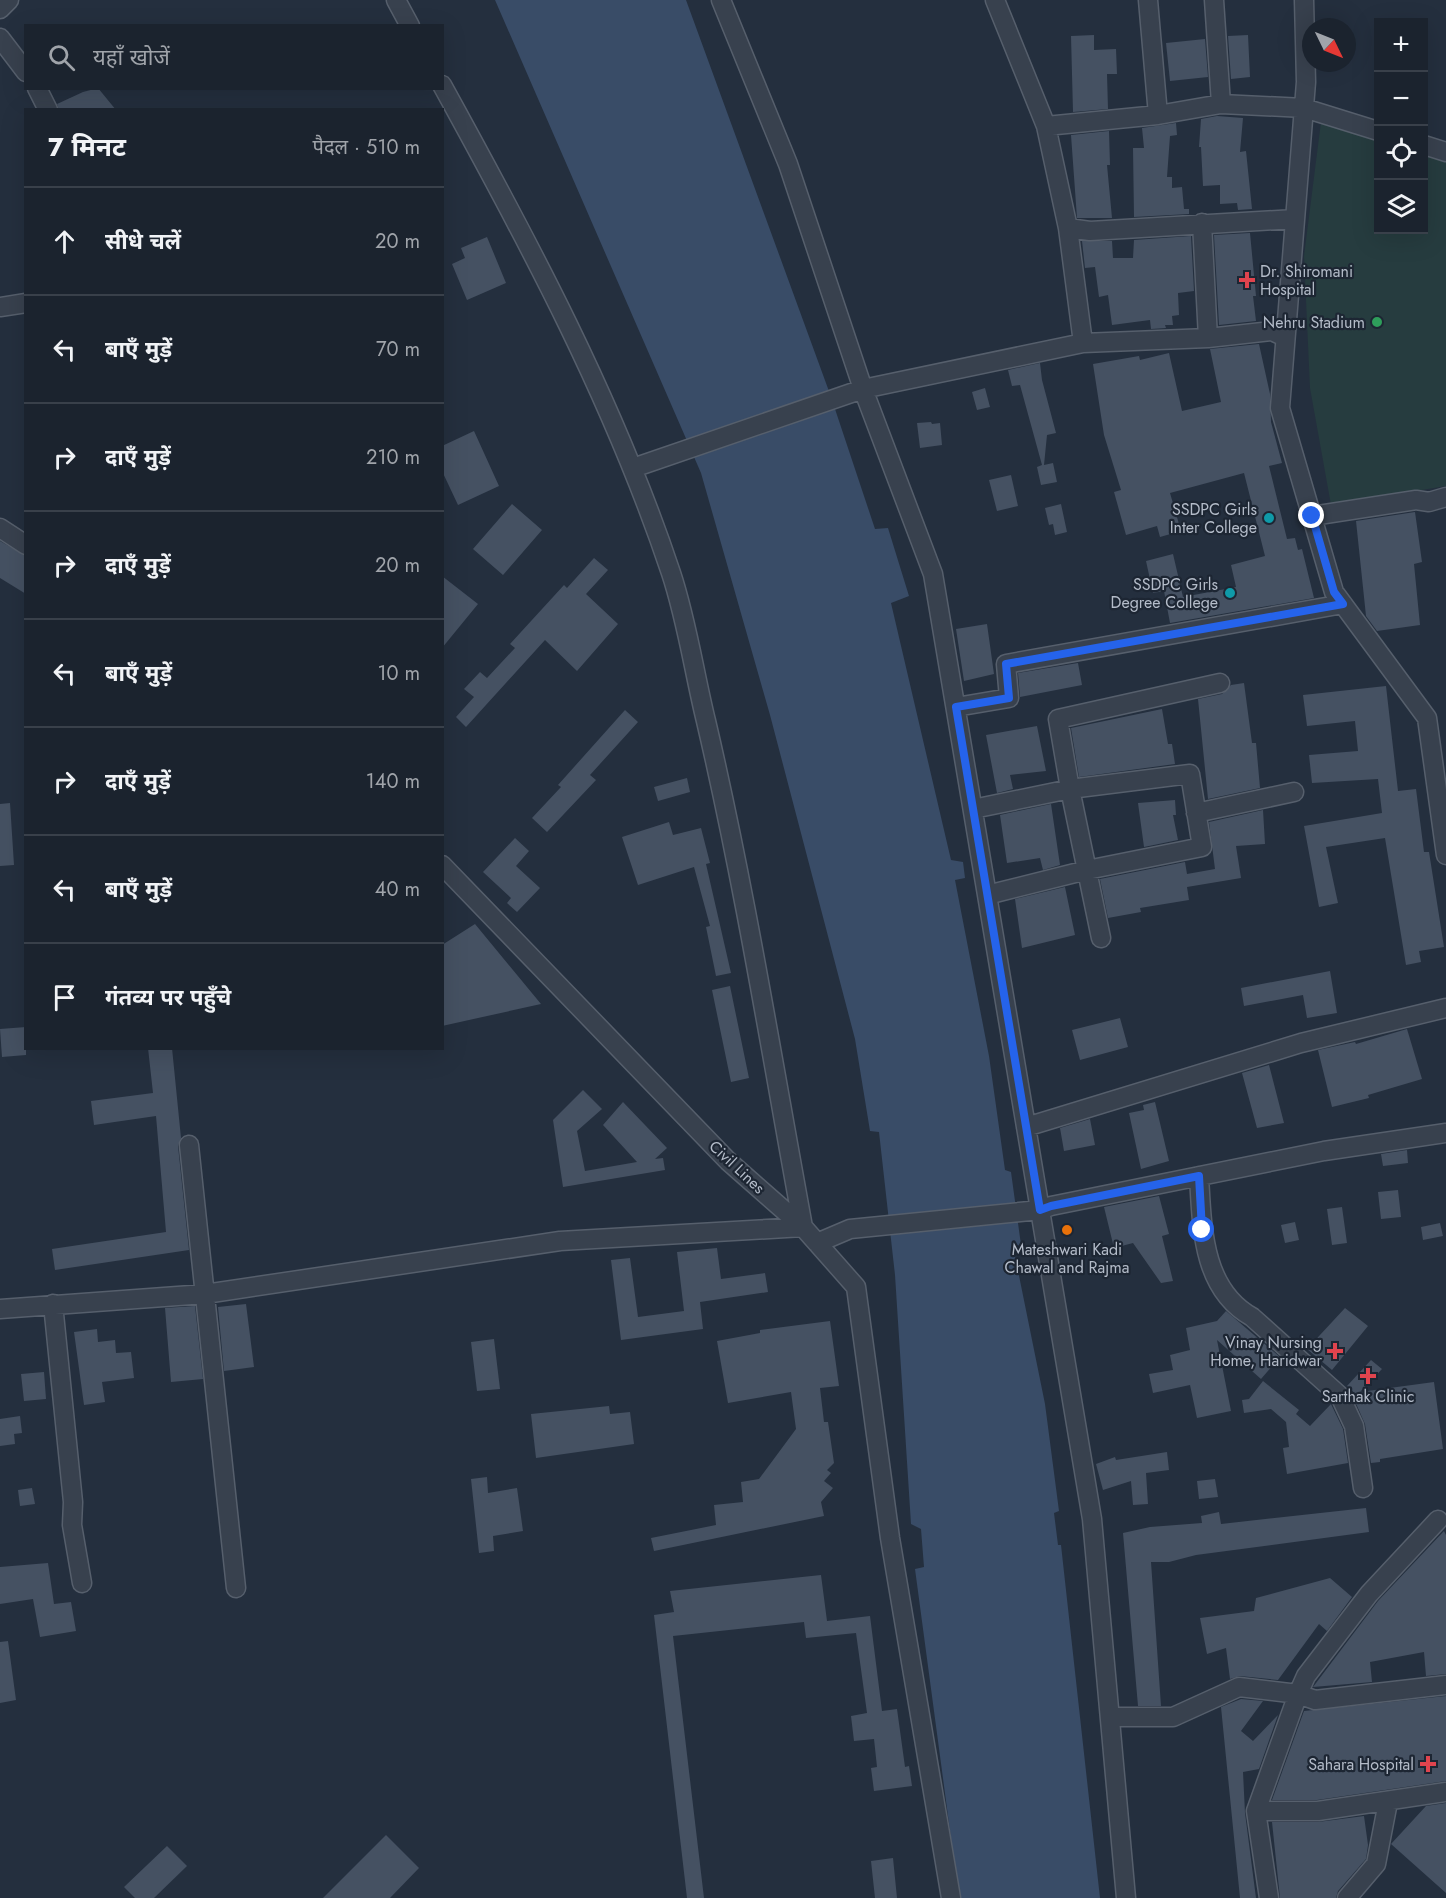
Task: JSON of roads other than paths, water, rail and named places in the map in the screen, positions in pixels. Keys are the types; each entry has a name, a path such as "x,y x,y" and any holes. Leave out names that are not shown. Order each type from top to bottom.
{"street":[{"path":"0,9 9,0"},
{"path":"396,0 409,24"},
{"path":"721,0 788,164 863,389 933,574 1026,1127 1033,1211 1092,1519 1126,1898"},
{"path":"995,0 1046,126 1068,228 1083,344"},
{"path":"1148,0 1158,115"},
{"path":"1214,0 1221,104"},
{"path":"1304,0 1306,82 1280,408 1334,592 1427,718 1446,855"},
{"path":"0,38 24,69"},
{"path":"0,1308 205,1294 560,1241 803,1227 725,803 672,577 633,468 526,237 444,89"},
{"path":"38,90 47,108"},
{"path":"1046,126 1158,115 1221,104 1304,108 1374,130"},
{"path":"1428,146 1446,152"},
{"path":"1068,228 1090,231 1295,219"},
{"path":"1202,223 1208,338"},
{"path":"0,307 24,303"},
{"path":"633,468 863,389 1083,344 1208,338 1272,332 1286,337"},
{"path":"1312,516 1416,500 1429,502 1446,497"},
{"path":"0,528 24,544"},
{"path":"956,707 1009,698 1006,664 1343,604"},
{"path":"1101,938 1058,719 1220,683"},
{"path":"973,809 1070,789 1190,774 1202,848 1087,870 995,893"},
{"path":"1196,813 1294,792"},
{"name":"Civil Lines","path":"444,867 728,1161 803,1227 856,1287 890,1538 951,1898"},
{"path":"1026,1127 1301,1042 1446,1008"},
{"path":"817,1243 850,1229 1033,1211 1324,1151 1446,1133"},
{"path":"189,1145 236,1588"},
{"path":"1199,1176 1202,1230 1218,1287 1238,1309 1252,1317 1340,1396 1354,1426 1363,1488"},
{"path":"53,1304 73,1502 72,1525 82,1583"},
{"path":"1269,1898 1256,1811 1306,1676 1369,1594 1438,1520"},
{"path":"1110,1718 1173,1718 1239,1687 1298,1694 1315,1700 1446,1685"},
{"path":"1256,1811 1318,1811 1446,1792"},
{"path":"1347,1898 1376,1864 1388,1802"}],"water":[{"path":"495,0 686,0 830,394 875,529 888,528 909,596 891,603 951,860 963,862 965,878 955,880 989,1056 1005,1170 1011,1172 1021,1245 1013,1246 1045,1404 1059,1511 1054,1513 1058,1545 1061,1545 1100,1898 959,1898 915,1569 924,1567 921,1529 911,1524 895,1275 879,1132 870,1131 855,1039 770,715 701,473"}],"place":[{"name":"Dr. Shiromani Hospital","path":"1247,280"},
{"name":"Nehru Stadium","path":"1377,322"},
{"name":"SSDPC Girls Inter College","path":"1269,518"},
{"name":"SSDPC Girls Degree College","path":"1230,593"},
{"name":"Mateshwari Kadi Chawal and Rajma","path":"1067,1230"},
{"name":"Vinay Nursing Home, Haridwar","path":"1335,1351"},
{"name":"Sarthak Clinic","path":"1368,1376"},
{"name":"Sahara Hospital","path":"1428,1764"}]}
